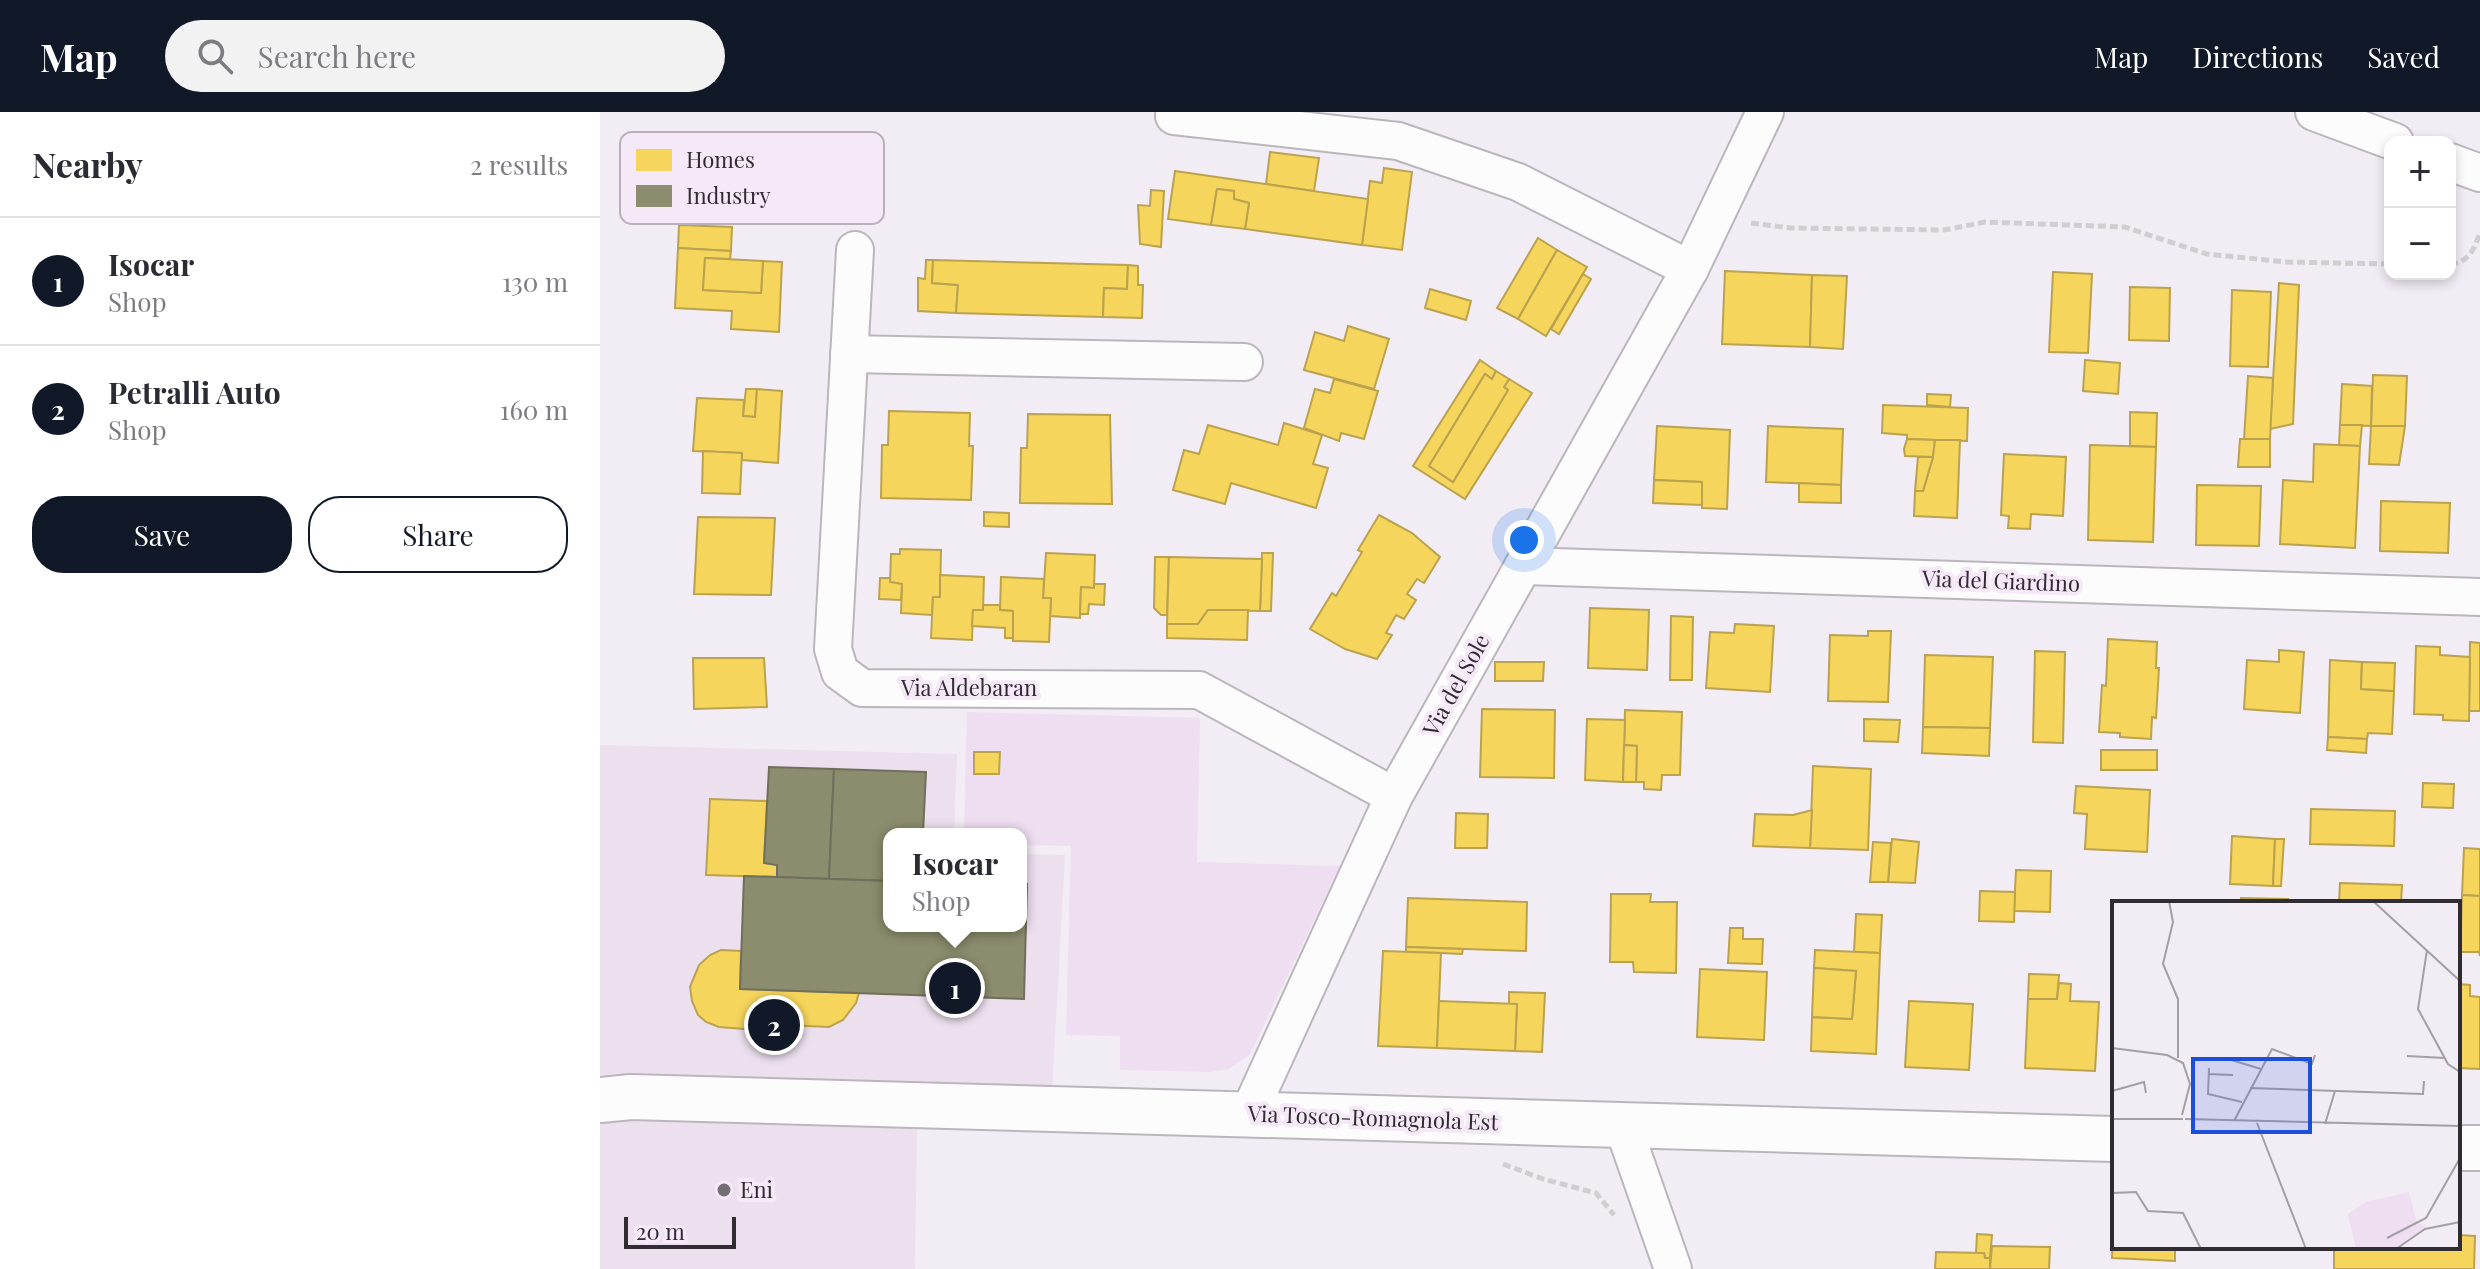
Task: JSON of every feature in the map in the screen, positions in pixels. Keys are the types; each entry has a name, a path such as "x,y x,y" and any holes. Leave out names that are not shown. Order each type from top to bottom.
{"main road":[{"name":"Via Tosco-Romagnola Est","path":"610,1093 1248,1115 2112,1139"}],"street":[{"name":"Via del Sole","path":"1248,1115 1394,796 1690,269 1765,112"},
{"path":"2314,112 2384,138"},
{"path":"1174,116 1398,141 1518,182 1690,269"},
{"path":"2456,164 2480,173"},
{"name":"Via Aldebaran","path":"855,250 833,649 840,672 862,688 1199,690 1394,796"},
{"path":"849,354 1244,362"},
{"name":"Via del Giardino","path":"1523,566 2480,597"},
{"path":"1623,1126 1673,1269"}],"path":[{"path":"1715,219 1790,228 1944,230 1985,222 2125,227 2207,254 2286,262 2384,264"},
{"path":"2456,264 2474,251 2480,232"},
{"path":"1488,1122 1488,1149 1499,1162 1543,1179 1596,1193 1617,1220"}],"shaded area":[{"path":"967,712 1200,718 1197,862 1340,866 1250,1054 1229,1069 1211,1072 1120,1070 1120,1036 1066,1035 1071,846 1027,845 1027,828 964,828"},
{"path":"600,745 957,754 954,828 883,828 883,932 1027,932 1027,854 1065,855 1050,1128 917,1123 915,1269 600,1269"}],"building: Homes":[{"path":"1270,152 1319,158 1314,191 1266,184"},
{"path":"1384,168 1412,172 1402,250 1362,245 1370,181 1382,183"},
{"path":"1175,171 1368,199 1362,245 1245,229 1249,203 1234,199 1234,191 1217,189 1211,225 1168,219"},
{"path":"1217,189 1234,191 1234,199 1249,203 1245,229 1211,225"},
{"path":"1151,190 1164,191 1161,247 1140,244 1138,205 1150,206"},
{"path":"679,225 732,227 731,251 678,248"},
{"path":"1538,238 1557,250 1518,319 1497,308"},
{"path":"678,248 731,251 730,259 705,258 703,290 761,293 763,261 782,262 779,332 731,329 732,311 675,308"},
{"path":"1557,250 1587,267 1546,336 1518,319"},
{"path":"705,258 763,261 761,293 703,290"},
{"path":"926,260 933,260 932,283 958,285 956,313 918,311 918,278 925,279"},
{"path":"933,260 1128,265 1127,289 1104,288 1103,317 956,313 958,285 932,283"},
{"path":"1128,265 1138,266 1138,285 1143,285 1142,318 1103,317 1104,288 1127,289"},
{"path":"1725,271 1812,275 1810,347 1722,344"},
{"path":"2053,272 2092,274 2088,353 2049,352"},
{"path":"1583,274 1591,279 1559,334 1551,329"},
{"path":"1812,275 1847,276 1843,349 1810,347"},
{"path":"2279,283 2299,285 2293,424 2270,429"},
{"path":"2130,287 2170,288 2169,341 2129,340"},
{"path":"1430,289 1471,301 1466,320 1425,308"},
{"path":"2232,290 2271,292 2268,367 2230,366"},
{"path":"1348,326 1389,339 1374,389 1304,370 1315,332 1344,341"},
{"path":"1480,360 1496,371 1492,379 1485,374 1429,466 1453,482 1508,390 1504,387 1509,379 1532,393 1465,499 1413,466"},
{"path":"2085,360 2120,363 2118,394 2083,391"},
{"path":"1496,371 1509,379 1504,387 1508,390 1453,482 1429,466 1485,374 1492,379"},
{"path":"2373,375 2407,376 2405,426 2371,426"},
{"path":"2248,376 2273,378 2270,439 2244,439"},
{"path":"1334,379 1378,391 1364,439 1341,433 1339,441 1304,428 1315,389 1330,393"},
{"path":"2342,384 2372,386 2371,426 2340,425"},
{"path":"746,389 757,389 755,417 743,416"},
{"path":"757,389 782,391 778,463 742,460 742,453 693,451 697,398 744,400 743,416 755,417"},
{"path":"1927,394 1951,395 1950,407 1927,405"},
{"path":"1883,405 1968,408 1967,441 1907,439 1907,435 1882,433"},
{"path":"889,411 970,413 969,446 973,446 971,500 881,498 882,445 888,445"},
{"path":"2130,412 2157,413 2156,447 2130,446"},
{"path":"1028,414 1110,415 1112,504 1020,503 1021,448 1027,448"},
{"path":"1284,423 1322,435 1313,464 1328,468 1316,508 1231,483 1225,504 1173,490 1184,450 1199,454 1208,425 1278,445"},
{"path":"2340,425 2362,425 2360,446 2339,445"},
{"path":"1657,426 1730,430 1727,509 1702,508 1702,482 1654,480"},
{"path":"1768,426 1843,429 1841,485 1766,482"},
{"path":"2371,426 2405,426 2399,465 2369,464"},
{"path":"1907,439 1935,440 1933,457 1905,456"},
{"path":"2240,439 2270,439 2270,467 2238,467"},
{"path":"1935,440 1960,440 1957,518 1914,516 1915,491 1923,491"},
{"path":"2314,444 2360,446 2355,548 2280,544 2283,480 2313,482"},
{"path":"2090,445 2156,447 2153,542 2088,540"},
{"path":"703,451 742,453 740,494 702,493"},
{"path":"2004,454 2066,457 2063,516 2031,514 2030,529 2008,528 2009,516 2001,515"},
{"path":"1918,457 1933,457 1923,491 1915,491"},
{"path":"1654,480 1702,482 1702,505 1653,503"},
{"path":"1799,483 1841,485 1841,503 1799,502"},
{"path":"2197,485 2261,486 2259,546 2196,545"},
{"path":"2381,501 2450,503 2448,553 2380,551"},
{"path":"984,512 1009,513 1009,527 984,526"},
{"path":"1379,515 1412,533 1440,557 1424,583 1417,579 1407,594 1416,600 1404,619 1396,615 1386,633 1392,635 1377,659 1345,649 1310,629 1332,593 1336,596"},
{"path":"698,517 775,518 771,595 694,594"},
{"path":"900,549 941,550 940,597 933,597 932,615 901,613 902,584 890,582 891,554 900,554"},
{"path":"1046,553 1095,555 1094,588 1081,587 1080,618 1050,616 1051,598 1043,598"},
{"path":"1262,553 1273,553 1271,611 1260,611"},
{"path":"1155,557 1169,557 1167,615 1161,615 1154,608"},
{"path":"1169,557 1262,559 1260,611 1208,610 1198,624 1167,624"},
{"path":"940,575 984,577 983,610 973,610 972,640 931,638 933,597 940,597"},
{"path":"1001,577 1044,579 1043,598 1051,598 1049,642 1013,641 1013,611 1000,610"},
{"path":"880,578 890,578 890,582 902,584 901,600 879,599"},
{"path":"1094,584 1105,584 1104,605 1089,604 1088,614 1080,614 1081,587 1094,588"},
{"path":"983,605 1000,605 1000,610 1013,611 1013,638 1005,638 1005,628 972,626 973,610 983,610"},
{"path":"1590,608 1649,610 1647,670 1588,668"},
{"path":"1208,610 1248,610 1247,640 1167,638 1167,624 1198,624"},
{"path":"1671,616 1693,617 1692,680 1670,680"},
{"path":"1735,624 1774,626 1770,692 1706,688 1710,632 1734,633"},
{"path":"1868,631 1891,631 1888,702 1828,701 1830,635 1868,636"},
{"path":"2108,639 2157,642 2156,718 2152,717 2151,739 2099,732 2102,685 2106,686"},
{"path":"2470,642 2480,643 2480,711 2469,711"},
{"path":"2416,646 2440,647 2440,655 2470,657 2469,721 2443,720 2443,715 2414,714"},
{"path":"2279,650 2304,652 2300,713 2244,709 2247,660 2279,662"},
{"path":"2035,651 2065,652 2063,743 2033,742"},
{"path":"1925,655 1993,657 1990,728 1923,727"},
{"path":"693,658 764,658 767,707 694,709"},
{"path":"2330,660 2362,662 2361,689 2394,691 2392,734 2368,733 2367,739 2328,737"},
{"path":"1495,662 1544,662 1543,681 1495,681"},
{"path":"2362,662 2395,663 2394,691 2361,689"},
{"path":"1482,709 1555,710 1554,778 1480,777"},
{"path":"1625,710 1682,712 1680,775 1662,775 1661,790 1644,789 1644,782 1636,782 1637,746 1624,745"},
{"path":"1587,719 1625,720 1623,782 1585,780"},
{"path":"1864,719 1900,720 1898,742 1864,741"},
{"path":"1923,727 1990,728 1989,756 1922,753"},
{"path":"2328,737 2367,739 2366,753 2327,750"},
{"path":"1624,745 1637,746 1636,782 1623,782"},
{"path":"2101,750 2157,750 2157,770 2101,770"},
{"path":"974,752 1000,752 999,774 974,774"},
{"path":"1813,766 1871,769 1868,850 1810,848"},
{"path":"2423,783 2454,784 2453,808 2422,807"},
{"path":"2076,786 2150,790 2147,852 2085,849 2087,814 2074,813"},
{"path":"710,799 767,801 764,863 777,865 777,877 706,875"},
{"path":"2311,809 2395,811 2394,846 2310,844"},
{"path":"1812,810 1810,848 1753,846 1755,814 1793,815"},
{"path":"1456,813 1488,814 1487,848 1455,848"},
{"path":"2232,836 2275,839 2273,886 2230,884"},
{"path":"1892,839 1919,842 1915,883 1888,882"},
{"path":"2275,839 2284,839 2281,886 2273,886"},
{"path":"1873,842 1891,843 1888,882 1870,882"},
{"path":"2464,848 2480,849 2480,896 2462,895"},
{"path":"2016,870 2051,871 2050,912 2014,911"},
{"path":"2340,883 2402,885 2401,901 2339,901"},
{"path":"1980,891 2015,892 2014,922 1979,921"},
{"path":"1611,894 1651,894 1650,902 1677,902 1676,973 1634,972 1633,962 1610,962"},
{"path":"2462,895 2480,896 2480,956 2479,952 2460,952"},
{"path":"1408,898 1527,902 1526,951 1406,947"},
{"path":"2241,898 2288,899 2288,901 2241,901"},
{"path":"1856,914 1882,915 1880,953 1854,952"},
{"path":"1730,928 1743,928 1743,939 1763,939 1762,964 1728,963"},
{"path":"1406,947 1463,949 1462,954 1406,952"},
{"path":"721,950 741,951 740,989 859,993 856,1003 843,1020 829,1027 785,1025 784,1032 719,1027 706,1022 698,1015 690,987 699,965"},
{"path":"1815,950 1880,953 1876,1054 1811,1051 1812,1017 1852,1019 1856,971 1814,968"},
{"path":"1383,951 1441,953 1437,1048 1378,1046"},
{"path":"1814,968 1856,971 1852,1019 1812,1017"},
{"path":"1700,969 1767,972 1764,1040 1697,1037"},
{"path":"2029,974 2059,975 2057,999 2028,999"},
{"path":"2059,983 2071,984 2070,1001 2099,1002 2095,1071 2025,1068 2028,999 2057,999"},
{"path":"2460,984 2470,985 2470,996 2480,997 2480,1069 2460,1068"},
{"path":"1509,992 1545,993 1542,1052 1515,1051 1517,1004 1509,1004"},
{"path":"1439,1001 1517,1004 1515,1051 1437,1048"},
{"path":"1909,1001 1973,1004 1969,1070 1905,1067"},
{"path":"1977,1234 1992,1235 1990,1258 1985,1258 1984,1253 1976,1253"},
{"path":"2460,1235 2475,1236 2474,1269 2334,1269 2334,1249 2460,1249"},
{"path":"1992,1246 2050,1247 2049,1269 1990,1269"},
{"path":"2112,1249 2175,1249 2175,1261 2112,1258"},
{"path":"1936,1252 1984,1253 1985,1258 1990,1258 1990,1269 1935,1269"}],"building: Industry":[{"path":"769,767 834,769 829,879 777,877 777,865 764,863"},
{"path":"834,769 926,772 923,828 883,828 883,881 829,879"},
{"path":"744,876 883,881 883,932 1026,932 1024,999 740,989"}],"place":[{"name":"Isocar","path":"955,988"},
{"name":"Petralli Auto","path":"774,1025"},
{"name":"Eni","path":"724,1190"}]}
